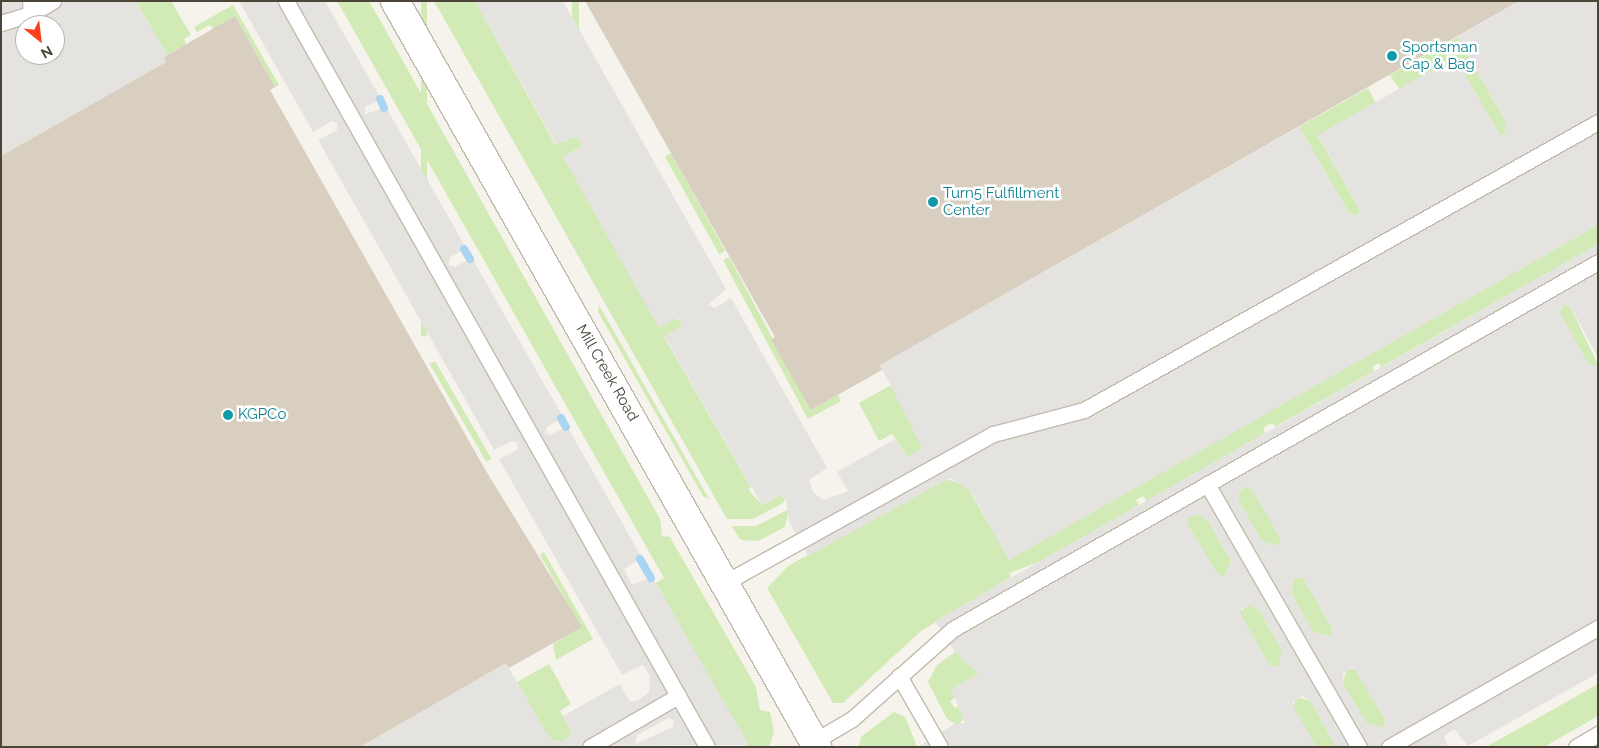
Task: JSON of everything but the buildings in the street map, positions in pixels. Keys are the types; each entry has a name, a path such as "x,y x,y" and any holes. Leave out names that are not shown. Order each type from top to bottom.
{"street":[{"name":"Mill Creek Road","path":"395,1 726,582 812,745"}],"lane":[{"path":"1,23 31,7 53,1"},
{"path":"286,1 707,747"},
{"path":"726,582 993,434 1084,410 1598,122"},
{"path":"812,745 852,719 898,676 953,629 1598,262"},
{"path":"1208,484 1359,747"},
{"path":"1389,747 1598,628"},
{"path":"898,676 940,747"},
{"path":"590,747 678,696"},
{"path":"1576,747 1598,734"}],"green space":[{"path":"136,1 171,1 191,35 184,39 186,44 167,55"},
{"path":"337,1 369,1 660,519 662,536 670,537 756,687 760,710 770,712 774,732 769,747 747,747 656,583 664,578"},
{"path":"421,1 427,1 427,336 421,336"},
{"path":"434,1 475,1 555,144 578,136 582,146 563,157 675,319 682,320 680,327 664,337 751,487 748,489 762,505 781,495 786,498 783,503 753,519 727,519"},
{"path":"572,1 579,1 579,66 572,66"},
{"path":"233,5 279,85 275,87 235,16 213,29 210,25 197,32 194,27"},
{"path":"1457,37 1506,122 1505,135 1499,134 1455,57 1399,89 1390,75"},
{"path":"1368,88 1376,103 1318,136 1361,212 1355,216 1349,213 1299,127"},
{"path":"671,153 725,251 719,254 665,156"},
{"path":"1598,225 1598,244 1381,367 1379,363 1372,367 1374,371 1275,427 1272,423 1263,428 1265,433 1147,501 1143,496 1136,500 1139,505 1041,561 1009,573 1011,577 921,631 843,703 833,703 767,588 788,566 946,479 967,486 1009,559"},
{"path":"729,257 811,410 838,395 841,401 808,419 723,260"},
{"path":"599,305 709,499 703,496 598,312"},
{"path":"1564,305 1570,306 1598,365 1589,365 1559,313"},
{"path":"435,361 491,459 486,462 430,364"},
{"path":"891,385 922,444 921,451 908,457 892,434 879,441 859,403"},
{"path":"1246,485 1253,488 1281,540 1278,546 1262,541 1239,502 1239,492"},
{"path":"789,509 785,527 758,541 741,540 731,526 756,526"},
{"path":"1197,514 1207,519 1231,561 1224,577 1217,574 1188,525 1188,518"},
{"path":"544,552 593,639 556,660 553,644 581,627 540,555"},
{"path":"1303,577 1333,630 1330,637 1313,632 1291,593 1294,579"},
{"path":"1249,605 1259,610 1283,652 1277,668 1269,665 1239,612"},
{"path":"955,652 979,674 951,689 956,697 950,701 955,708 960,705 966,717 958,725 947,719 928,682 937,665"},
{"path":"549,664 571,704 560,711 572,734 563,742 552,741 546,734 517,682"},
{"path":"1356,668 1386,721 1382,728 1366,723 1343,684 1346,670"},
{"path":"1598,684 1598,716 1544,747 1486,747"},
{"path":"1297,697 1311,701 1336,747 1316,747 1293,707"},
{"path":"894,712 905,717 917,747 858,747 862,736"}],"shaded area":[{"path":"1,1 136,1 167,55 166,62 1,156"},
{"path":"239,1 325,1 381,99 365,107 365,114 386,107 466,248 450,257 449,265 455,267 472,258 563,417 547,427 545,433 551,435 567,426 642,558 624,569 632,585 652,577 749,745 360,747 506,663 547,734 557,743 572,736 563,716 620,684 630,702 639,700 649,692 650,676 643,665 622,675 499,459 517,450 518,443 512,441 494,450 318,140 337,130 337,123 332,121 313,132","holes":["669,718 674,721 673,727 636,744 637,735"]},
{"path":"475,1 563,1 726,289 708,305 715,308 731,298 827,468 809,480 814,493 824,500 848,491 837,472 895,439 908,457 922,448 880,365 1299,127 1349,213 1355,216 1361,212 1318,135 1455,57 1499,134 1505,135 1506,122 1457,37 1519,1 1598,1 1598,225 1009,560 971,491 950,478 808,556 789,521 786,498 778,496 762,505 664,336 680,327 682,320 677,318 659,328 563,157 582,146 578,136 556,144"},
{"path":"1598,244 1598,357 1570,306 1564,305 1559,311 1589,365 1598,365 1598,673 1468,746 1454,729 1444,736 1448,747 1336,747 1311,701 1302,696 1292,703 1316,747 918,747 954,724 965,723 951,689 979,674 955,652 935,621","holes":["1249,485 1281,539 1278,546 1262,541 1239,502 1239,492","1197,514 1207,519 1231,561 1224,577 1217,573 1188,525 1188,518","1303,577 1333,630 1330,637 1313,632 1291,593 1294,579","1249,605 1259,610 1283,652 1277,668 1269,665 1241,615 1241,609","1353,667 1386,721 1382,728 1366,723 1343,684 1343,674"]}],"waterway":[{"path":"380,99 384,108"},
{"path":"464,249 470,259"},
{"path":"561,418 566,427"},
{"path":"640,559 651,578"}],"place":[{"name":"Sportsman Cap & Bag","path":"1392,56"},
{"name":"Turn5 Fulfillment Center","path":"933,202"},
{"name":"KGPCo","path":"228,415"}]}
